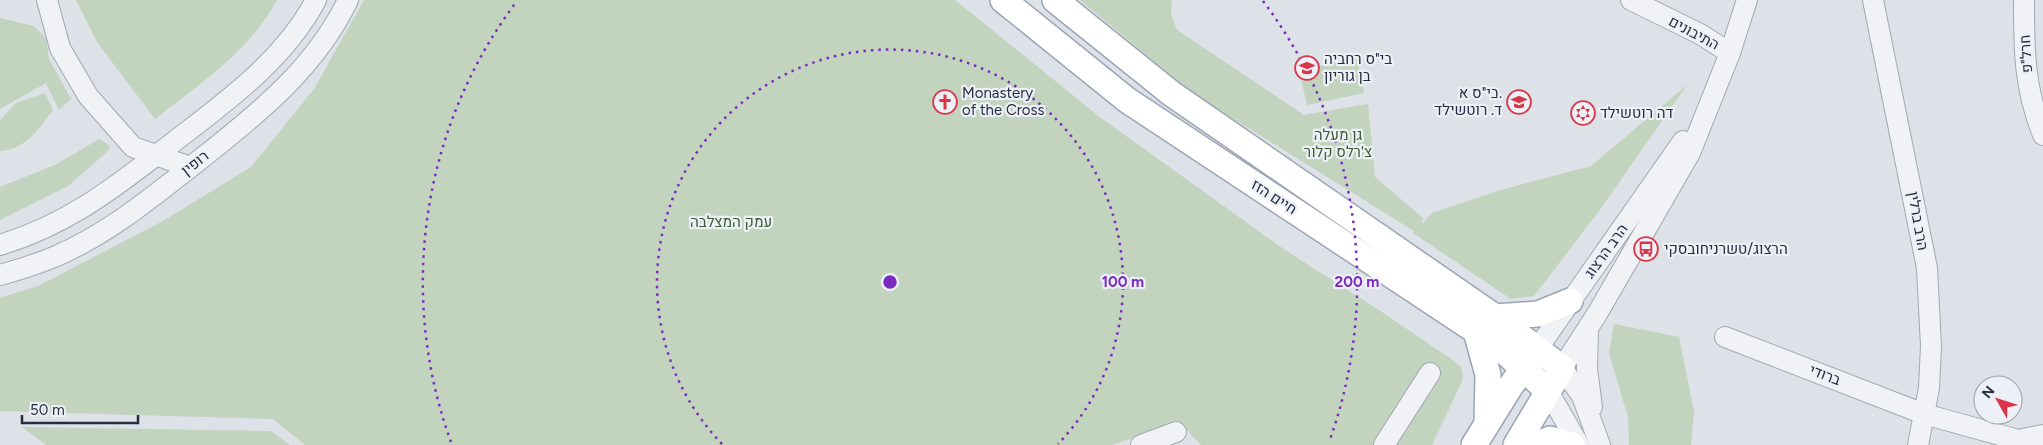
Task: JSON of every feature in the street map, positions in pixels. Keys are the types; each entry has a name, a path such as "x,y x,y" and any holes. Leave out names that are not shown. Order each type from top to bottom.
{"main road":[{"name":"חיים הזז","path":"1003,0 1127,100 1485,324 1538,348 1562,368"},
{"name":"חיים הזז","path":"1055,0 1172,94 1485,324 1524,369 1548,391"},
{"path":"1487,422 1488,375 1485,324 1532,315 1570,301"},
{"name":"הרב הרצוג","path":"1474,445 1487,422 1538,348"},
{"name":"הרב הרצוג","path":"1516,445 1562,368"},
{"path":"1535,445 1550,439 1572,445"}],"street":[{"path":"47,0 60,48 88,96 133,147 190,167"},
{"name":"רופין","path":"0,245 43,230 92,204 230,99 265,67 290,39 316,0"},
{"name":"רופין","path":"0,275 54,257 79,245 137,208 190,167 248,121 293,80 330,35 348,0"},
{"name":"התיבונים","path":"1631,0 1700,34 1730,53"},
{"name":"הרב הרצוג","path":"1562,368 1588,328 1690,153 1730,53 1747,0"},
{"name":"הרב ברלין","path":"1873,0 1927,268 1931,346 1929,388 1918,445"},
{"name":"חרל\"פ","path":"2024,0 2024,65 2035,115 2043,135"},
{"name":"הרב הרצוג","path":"1538,348 1687,136 1704,107 1730,53"},
{"path":"1588,328 1588,369 1597,436"},
{"name":"ברודי","path":"1725,337 1924,414 2018,440 2043,435"},
{"path":"1562,368 1582,396 1597,436"},
{"path":"1384,445 1430,373"},
{"path":"1548,391 1579,445"},
{"path":"1141,445 1176,432"}],"green space":[{"path":"76,0 277,0 266,18 238,51 155,119 97,42"},
{"name":"עמק המצלבה","path":"364,0 955,0 1101,118 1285,250 1451,359 1461,367 1463,379 1432,445 1201,445 1180,423 1111,445 305,445 273,419 0,411 0,298 38,286 163,221 251,167 314,89"},
{"name":"גן מעלה צ'רלס קלור","path":"1080,0 1172,0 1171,15 1177,30 1304,115 1368,104 1375,177 1423,218 1421,225 1432,213 1501,190 1591,166 1687,85 1599,211 1534,296 1511,299 1413,233 1414,231 1192,93"},
{"path":"0,18 34,26 46,39 49,59 71,99 59,110 46,83 0,109"},
{"path":"1357,58 1364,93 1307,105 1299,70"},
{"path":"45,93 53,110 24,143 9,150 0,151 0,120 16,103"},
{"path":"99,139 110,146 108,151 68,186 0,220 0,187 55,165"},
{"path":"1614,324 1679,337 1694,411 1691,445 1629,445 1628,417 1609,353"},
{"path":"22,427 271,431 290,445 46,445"}],"place":[{"name":"בי\"ס רחביה בן גוריון","path":"1307,68"},
{"name":"Monastery of the Cross","path":"945,102"},
{"name":"בי\"ס א. ד. רוטשילד","path":"1519,102"},
{"name":"דה רוטשילד","path":"1583,113"},
{"name":"הרצוג/טשרניחובסקי","path":"1646,249"}]}
